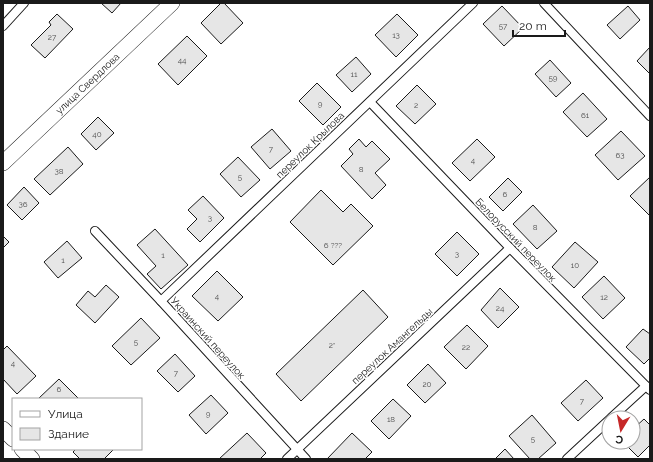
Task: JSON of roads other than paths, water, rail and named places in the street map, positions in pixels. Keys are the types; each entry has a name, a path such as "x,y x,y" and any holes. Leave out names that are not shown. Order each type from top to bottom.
{"street":[{"name":"улица Свердлова","path":"3,163 172,3"},
{"path":"3,429 12,438"},
{"path":"23,450 32,459"}],"lane":[{"path":"3,26 24,3"},
{"name":"переулок Крылова","path":"161,301 473,3"},
{"path":"544,3 650,116"},
{"name":"Белорусский переулок","path":"370,102 510,248 648,388"},
{"name":"Украинский переулок","path":"95,231 306,459"},
{"name":"переулок Амангельды","path":"287,459 510,248"},
{"path":"621,410 648,388"},
{"path":"567,459 601,427"}]}
